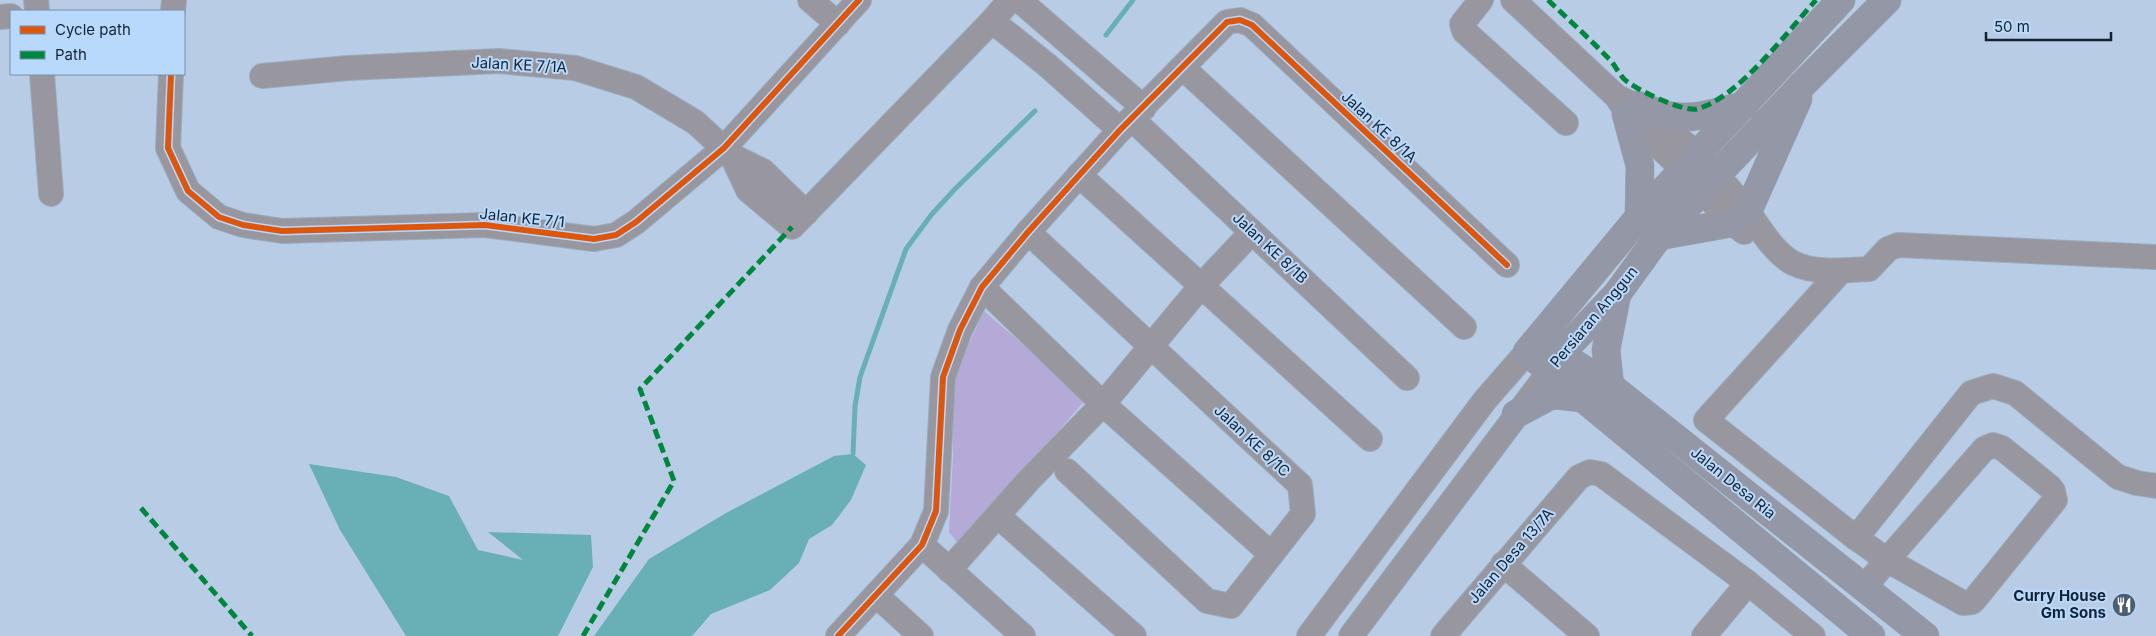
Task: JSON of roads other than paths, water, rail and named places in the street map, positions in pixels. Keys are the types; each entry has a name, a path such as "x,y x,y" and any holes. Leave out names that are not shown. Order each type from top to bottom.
{"main road":[{"name":"Persiaran Anggun","path":"1533,344 1639,217 1841,0"},
{"name":"Persiaran Anggun","path":"1556,362 1617,294 1658,236 1805,82 1887,0"},
{"path":"1658,236 1740,217 1805,82"},
{"path":"1639,217 1640,166 1627,105 1668,116 1682,117 1718,112 1745,105"},
{"path":"1610,386 1606,350 1617,294"},
{"name":"Jalan Desa Ria","path":"1533,344 1556,362 1581,398 1872,636"},
{"name":"Jalan Desa Ria","path":"1556,362 1572,362 1610,386 1924,636"},
{"path":"1516,414 1548,397 1556,395 1581,398"}],"street":[{"path":"810,0 838,24"},
{"name":"Jalan KE 7/1","path":"171,75 168,148 188,191 219,217 243,225 282,231 485,225 594,239 616,235 728,152 859,0"},
{"path":"728,152 748,190 799,220 992,21 1010,0"},
{"path":"1020,0 1102,72 1132,119"},
{"path":"1481,0 1465,18 1462,24 1464,31 1566,123"},
{"path":"1513,0 1691,163 1740,217 1756,241 1776,249 1793,263 1810,268 1841,271 1869,269 1888,249 1898,245 2156,257"},
{"name":"Jalan KE 8/1A","path":"1183,68 1227,22 1240,20 1252,25 1507,265"},
{"path":"992,21 1082,96 1132,119"},
{"name":"Jalan KE 7/1A","path":"262,76 348,68 499,61 575,68 636,86 695,122 728,152"},
{"path":"838,636 922,545 936,511 943,377 960,330 982,287 1079,175 1183,68 1464,327"},
{"path":"42,75 51,194"},
{"name":"Jalan KE 8/1B","path":"1132,119 1407,378"},
{"path":"1079,175 1370,439"},
{"name":"Jalan KE 8/1C","path":"1028,232 1300,485 1303,514 1232,606 1208,601 1067,471"},
{"path":"949,570 1028,481 1103,404 1201,286 1252,232"},
{"path":"1841,271 1706,420 1856,538 1887,560 1962,603 1972,602 2054,500 2053,491 2002,448 1988,446 1887,560 1864,588"},
{"path":"982,287 1103,404 1271,554"},
{"name":"Persiaran Anggun","path":"1310,636 1485,400 1533,344"},
{"name":"Persiaran Anggun","path":"1351,636 1556,362"},
{"path":"1856,538 1971,393 1993,386 2015,393 2118,476 2137,483 2156,486"},
{"name":"Jalan Desa 13/7A","path":"1443,636 1579,477 1590,472 1601,474 1748,583"},
{"path":"998,516 1134,636"},
{"path":"922,545 1023,636"},
{"path":"1503,564 1587,636"},
{"path":"1704,636 1748,583 1814,636"},
{"path":"876,594 921,636"}],"waterway":[{"path":"1106,35 1133,0"},
{"path":"853,454 855,406 860,377 906,249 932,214 955,189 1035,111"}],"place":[{"name":"Curry House Gm Sons","path":"2124,605"}]}
